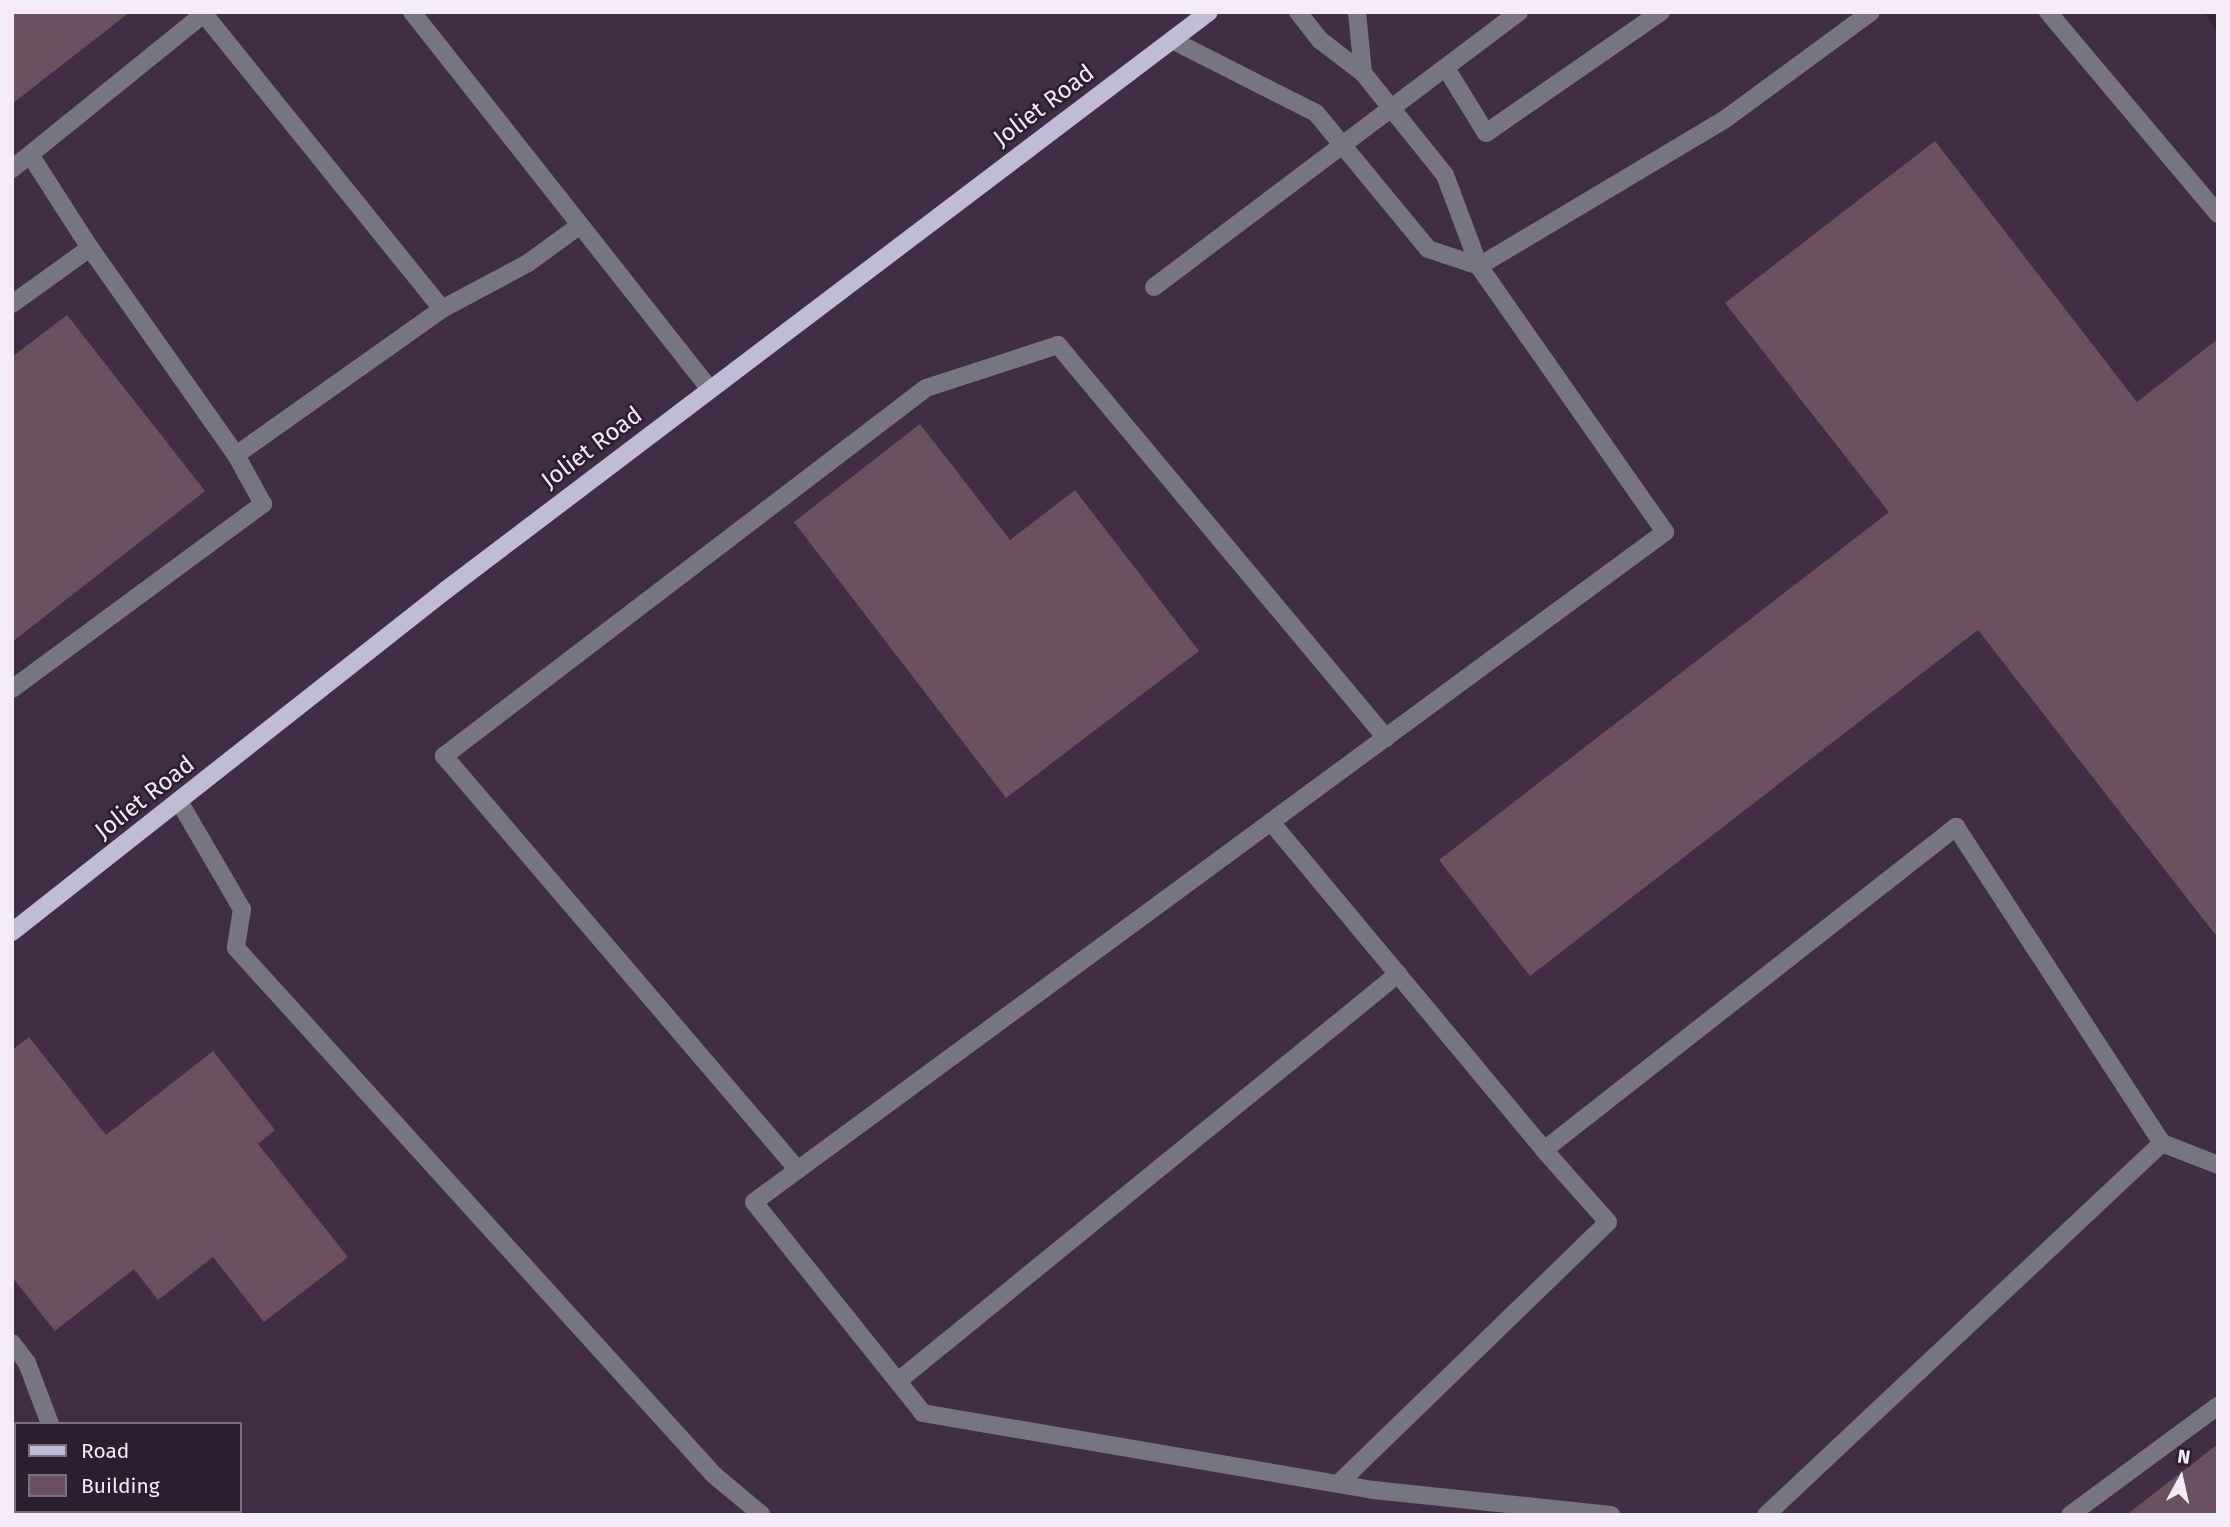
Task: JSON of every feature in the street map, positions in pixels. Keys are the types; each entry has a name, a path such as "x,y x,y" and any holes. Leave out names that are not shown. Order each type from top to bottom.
{"main road":[{"name":"Joliet Road","path":"12,932 180,803 446,590 1209,12"}],"street":[{"path":"412,12 710,390"},
{"path":"1298,12 1320,40 1363,72 1445,176 1479,266 1665,531 754,1202 923,1413 1338,1484 1611,1515"},
{"path":"1357,12 1363,72"},
{"path":"1154,287 1518,12"},
{"path":"1447,68 1486,134 1661,12"},
{"path":"1172,40 1316,113 1428,249 1479,266 1724,120 1871,12"},
{"path":"2048,12 2218,214"},
{"path":"12,169 205,13 442,309"},
{"path":"12,689 263,504 236,455 90,247 31,156"},
{"path":"236,455 442,309 528,263 579,226"},
{"path":"12,304 90,247"},
{"path":"798,1170 444,756 926,388 1058,345 1386,738"},
{"path":"180,803 242,909 236,948 714,1475 762,1515"},
{"path":"1271,822 1544,1150 1608,1222 1338,1484"},
{"path":"1544,1150 1956,827 2162,1143 2218,1165"},
{"path":"898,1381 1398,974"},
{"path":"1766,1515 2162,1143"},
{"path":"12,1343 32,1374 49,1422"},
{"path":"2070,1515 2218,1406"}],"shaded area":[{"path":"12,12 2204,12 2218,35 2218,1515 12,1515"}],"building":[{"path":"12,12 130,12 12,104"},
{"path":"1935,141 2137,402 2218,339 2218,938 1978,630 1530,976 1439,860 1889,512 1725,303"},
{"path":"67,315 205,491 12,642 12,357"},
{"path":"920,424 1010,540 1075,490 1199,651 1006,798 794,522"},
{"path":"29,1037 106,1135 213,1051 275,1130 258,1144 348,1257 264,1322 213,1257 158,1300 134,1269 55,1331 12,1277 12,1050"},
{"path":"2218,1444 2218,1515 2126,1515"}]}
